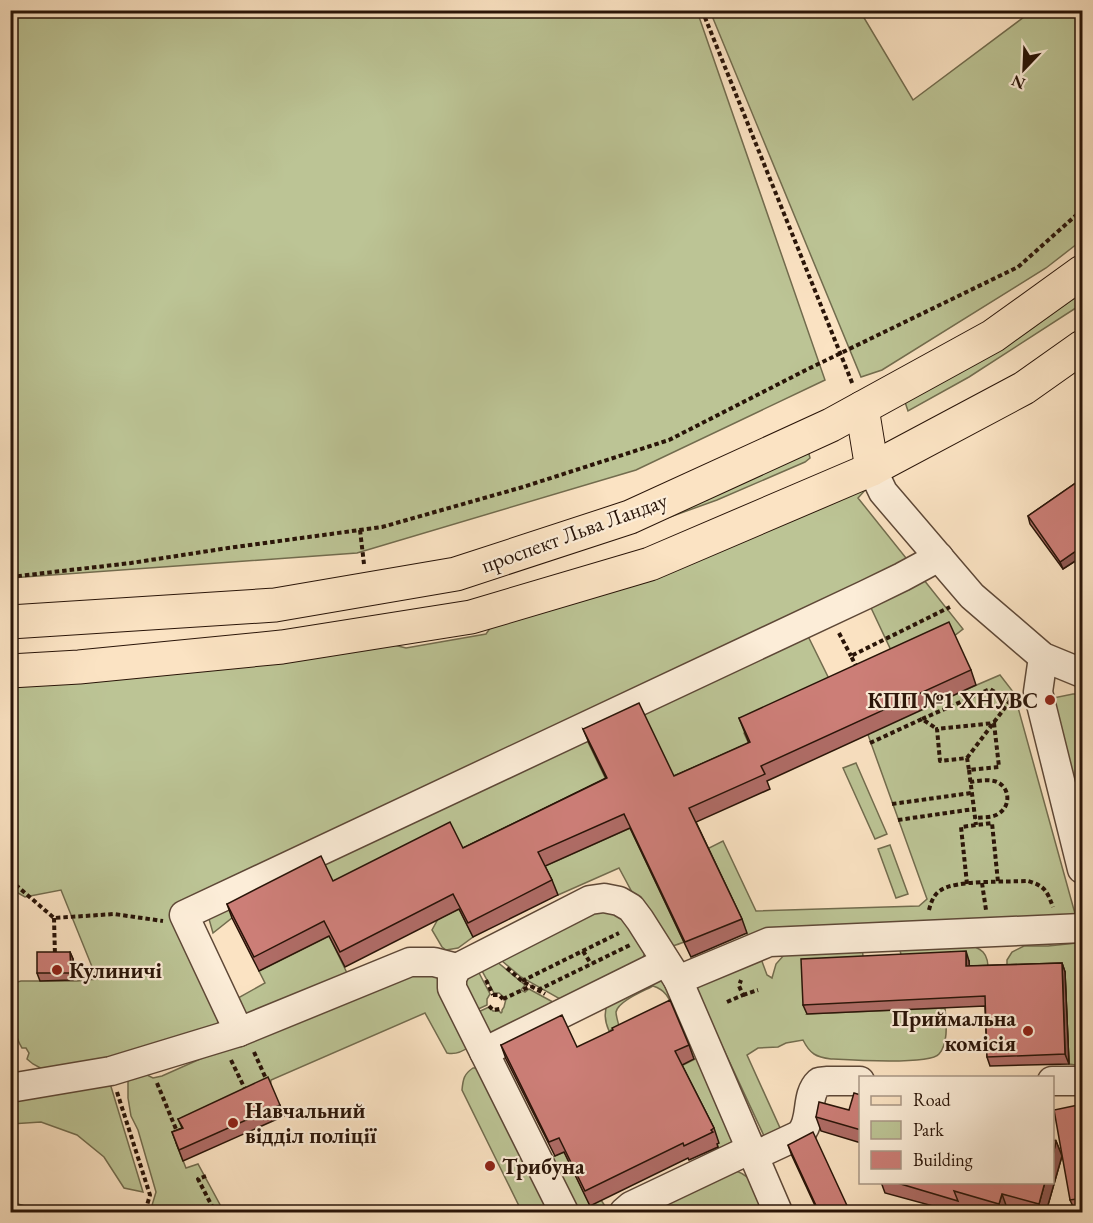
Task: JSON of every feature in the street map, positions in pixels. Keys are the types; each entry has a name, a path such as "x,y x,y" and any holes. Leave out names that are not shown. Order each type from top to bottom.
{"main road":[{"name":"проспект Льва Ландау","path":"10,622 275,605 456,574 630,517 820,430 993,336 1083,272"},
{"name":"проспект Льва Ландау","path":"10,671 79,667 282,647 471,617 650,564 872,469 1024,388 1083,347"},
{"path":"862,408 872,469"}],"lane":[{"path":"872,469 884,492 972,596 1043,657 1083,673"},
{"path":"234,1033 184,915 865,595 939,557"},
{"path":"1043,657 1038,692 1083,869"},
{"path":"564,1212 452,988 452,978 457,968 590,900 604,898 619,901 631,908 672,971 778,1212"},
{"path":"484,1052 572,1009 672,971 769,942 1070,928"},
{"path":"11,1099 234,1033 410,962 434,962 457,968"},
{"path":"624,1212 631,1206 752,1152 799,1136 804,1131 807,1122 812,1090 819,1082 859,1081"},
{"path":"1054,1081 1083,1081"}],"path":[{"path":"702,10 862,408"},
{"path":"10,577 131,563 382,527 523,487 669,440 1018,267 1083,210"},
{"path":"360,530 364,565"},
{"path":"859,671 851,656 972,596"},
{"path":"870,743 990,689 1010,701 1040,697"},
{"path":"937,729 940,761 967,758 1010,701"},
{"path":"922,719 937,729 994,723"},
{"path":"969,770 999,767 994,723"},
{"path":"967,758 976,825"},
{"path":"970,782 993,780 1005,787 1007,795 1002,812 996,816 975,818"},
{"path":"892,804 971,793"},
{"path":"898,820 974,809"},
{"path":"967,884 961,827 992,823 998,882"},
{"path":"10,880 54,918 114,914 164,921 184,915"},
{"path":"927,934 927,919 931,902 939,891 952,884 998,882 1028,881 1040,885 1048,895 1053,907 1070,928"},
{"path":"54,918 55,959"},
{"path":"522,981 583,951 646,929"},
{"path":"537,990 591,964 646,929"},
{"path":"583,951 591,964"},
{"path":"488,952 522,981 572,1009"},
{"path":"503,999 531,986"},
{"path":"742,995 758,990"},
{"path":"496,995 503,999 503,1005 498,1010 491,1008 489,1000 496,995"},
{"path":"234,1033 268,1081"},
{"path":"234,1033 250,1098"},
{"path":"148,1060 181,1141"},
{"path":"111,1071 150,1195 145,1212"},
{"path":"11,1099 16,1130"},
{"path":"206,1176 198,1179 215,1212"}],"green space":[{"path":"11,10 697,11 825,380 636,470 357,553 11,578"},
{"path":"710,11 860,11 913,100 1032,11 1082,11 1082,240 1046,268 882,370 861,377"},
{"path":"1082,293 1082,304 969,377 908,411 905,402 1020,335"},
{"path":"805,452 810,458 805,462 717,500 595,544"},
{"path":"867,488 858,498 910,563 587,740 612,792 469,862 232,918 213,933 205,905 174,918 219,1019 217,1025 149,1052 44,1070 27,1059 29,1053 26,1048 22,1048 14,1027 13,983 97,979 61,890 25,897 11,889 11,681 378,641 406,648 486,634 498,617"},
{"path":"916,570 963,629 954,636 897,663 865,595"},
{"path":"802,624 835,691 744,733 755,757 679,791 642,714"},
{"path":"1000,675 1014,693 1079,928 748,936 707,849 723,841 756,911 919,906 927,899 867,732"},
{"path":"1082,694 1082,852 1053,698"},
{"path":"856,763 887,834 875,839 843,768"},
{"path":"630,828 684,942 661,946 619,868 558,895 543,867"},
{"path":"890,845 908,894 896,898 878,849"},
{"path":"589,902 618,907 645,952 642,961 567,1003 521,977 501,960"},
{"path":"459,909 473,937 458,948 446,950 432,930 438,919"},
{"path":"329,936 348,975 247,1017 238,998 265,983 259,971"},
{"path":"956,940 976,947 985,954 988,974 903,964 900,950"},
{"path":"1077,943 1082,945 1082,1066 1069,1064 1065,972 1007,974 1007,960 1012,952 1024,946"},
{"path":"862,947 864,965 807,1014 945,1008 946,1032 942,1049 939,1054 921,1060 888,1061 821,1057 811,1052 803,1040 778,1047 758,1048 747,1055 790,1150 772,1153 695,988 760,956 767,975 772,978 776,964 784,955"},
{"path":"490,956 525,985 521,990 525,992 529,989 562,1007 491,1041 476,1013 489,1007 501,1013 506,999 499,993 494,993 480,967"},
{"path":"477,969 490,994 487,1005 474,1011 458,980"},
{"path":"433,971 440,980 469,1047 458,1053 447,1053 425,1013 271,1080 270,1089 176,1143 186,1168 198,1164 224,1212 150,1212 156,1192 138,1130 131,1116 128,1077 143,1073 153,1078 162,1076 389,975"},
{"path":"651,978 665,980 680,1010 674,1010 664,992 653,986 621,1004 616,1012 619,1026 609,1031 605,1017 608,1003"},
{"path":"699,1057 739,1145 721,1153 681,1066"},
{"path":"473,1068 483,1068 555,1212 522,1212 462,1090 464,1077"},
{"path":"109,1080 143,1192 124,1188 104,1157 77,1135 41,1122 11,1124 11,1100"},
{"path":"564,1152 590,1205 601,1200 609,1212 569,1212 545,1160"},
{"path":"730,1169 745,1175 750,1180 767,1212 662,1212 665,1200"},
{"path":"11,1202 46,1212 11,1212"}],"building":[{"path":"1083,478 1083,546 1060,562 1028,516"},
{"path":"949,622 971,670 761,766 765,774 689,808 742,919 685,942 624,814 538,852 552,880 468,923 453,894 340,952 324,921 254,957 227,904 321,856 333,881 450,822 463,848 607,778 583,729 639,703 674,776 750,742 739,718"},
{"path":"966,951 966,966 1062,963 1065,1054 987,1057 985,996 803,1005 801,959"},
{"path":"37,952 70,952 71,973 37,973"},
{"path":"670,1000 689,1045 675,1051 714,1128 711,1130 713,1132 684,1146 683,1143 585,1191 559,1138 549,1142 501,1045 562,1015 577,1047"},
{"path":"268,1077 280,1105 179,1150 172,1132 183,1128 178,1119"},
{"path":"854,1093 859,1094 859,1129 816,1117 819,1102 849,1110"},
{"path":"1083,1104 1083,1198 1070,1200 1054,1110"},
{"path":"813,1132 850,1212 819,1212 788,1145"},
{"path":"901,1184 1044,1184 1039,1204 1002,1194 999,1204 954,1191 958,1201"}],"place":[{"name":"КПП №1 ХНУВС","path":"1050,700"},
{"name":"Кулиничі","path":"57,970"},
{"name":"Приймальна комісія","path":"1028,1031"},
{"name":"Навчальний відділ поліції","path":"233,1123"},
{"name":"Трибуна","path":"490,1166"}]}
